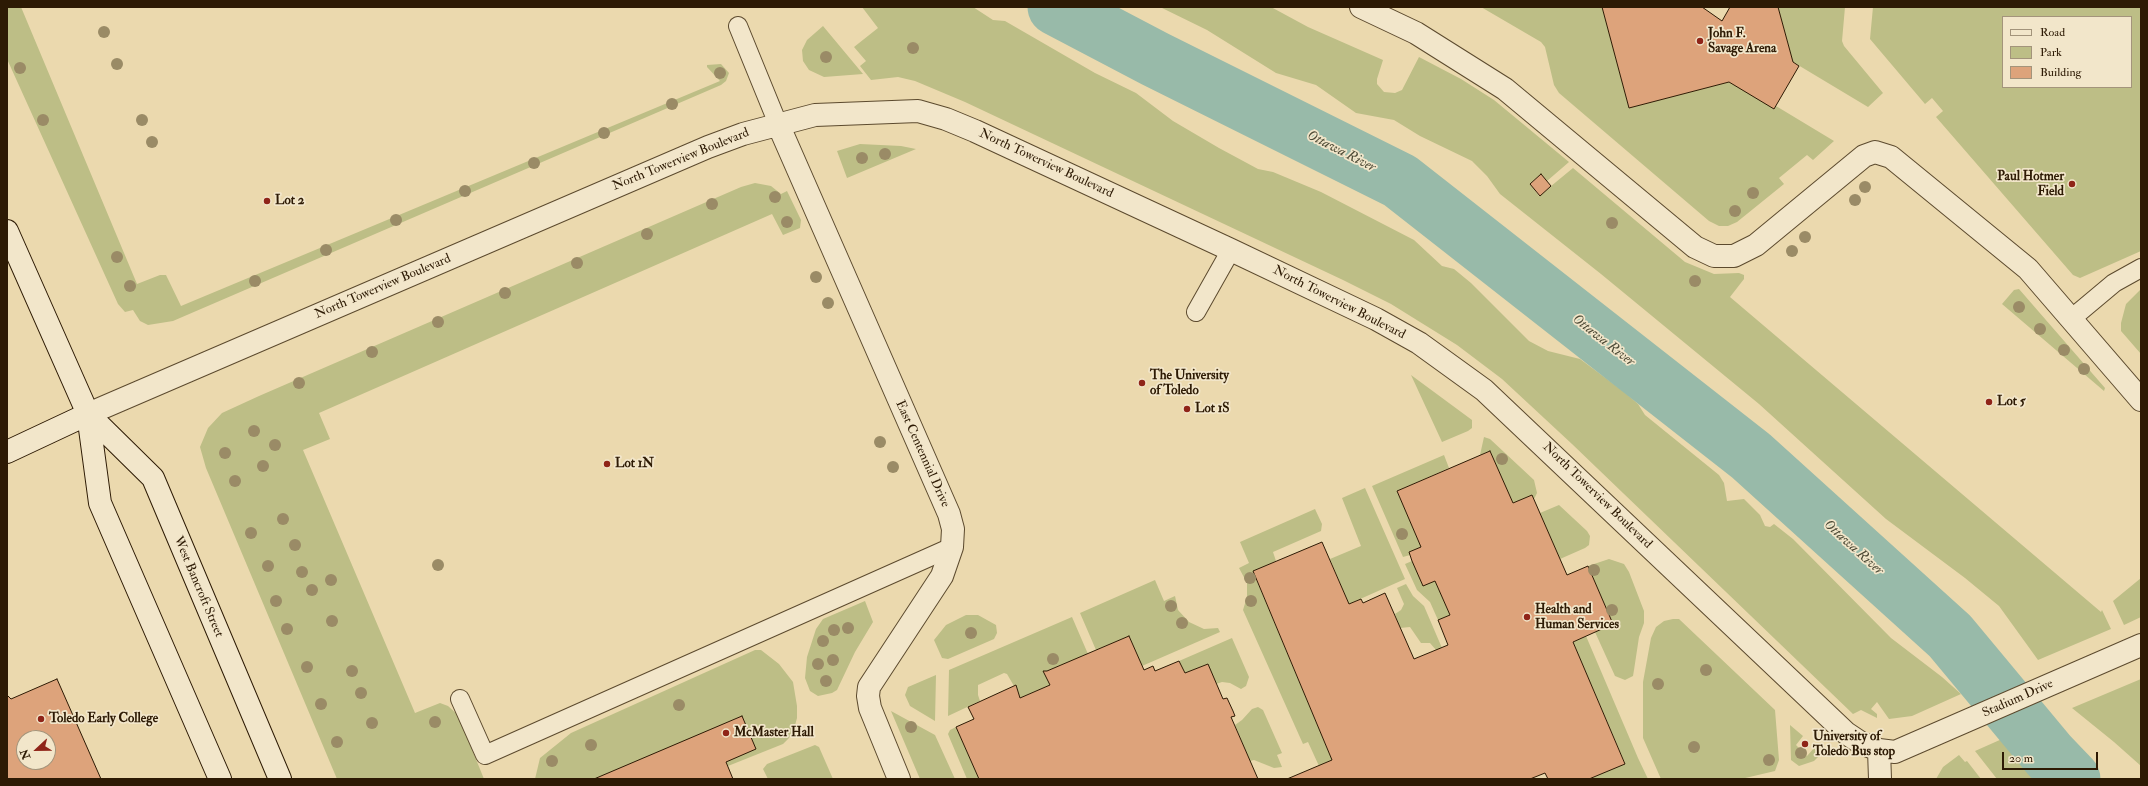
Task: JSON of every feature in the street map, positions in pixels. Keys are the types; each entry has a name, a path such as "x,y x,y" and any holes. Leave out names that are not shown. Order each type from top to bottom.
{"street":[{"path":"1361,7 1416,33 1505,89 1696,248 1714,256 1734,256 1756,245 1858,160 1870,152 1891,157 2028,268 2141,400"},
{"name":"North Towerview Boulevard","path":"7,452 88,414 708,147 778,124 815,115 918,111 975,131 1376,318 1419,343 1484,390 1846,733 1861,743 1887,751"},
{"name":"East Centennial Drive","path":"778,124 949,514 953,529 952,547 948,565 937,585 869,687 868,696 870,708 899,779"},
{"name":"West Bancroft Street","path":"7,231 88,414 100,503 220,779"},
{"name":"West Bancroft Street","path":"88,414 153,478 280,779"},
{"name":"Stadium Drive","path":"1887,751 1935,735 2141,645"},
{"path":"1880,779 1887,751"}],"lane":[{"path":"738,26 778,124"},
{"path":"1196,312 1231,250"},
{"path":"2071,319 2114,283 2141,268"},
{"path":"460,699 485,754 952,547"}],"green space":[{"path":"7,7 21,7 137,284 160,275 166,275 181,306 720,81 707,67 707,65 721,64 729,73 726,81 721,85 173,321 148,325 140,321 133,310 125,312 118,304 7,59"},
{"path":"862,7 973,7 993,20 1005,21 1095,73 1136,93 1173,121 1258,169 1273,172 1321,192 1414,240 1442,266 1454,269 1471,283 1529,341 1548,351 1580,359 1623,391 1638,404 1645,415 1719,475 1724,483 1727,501 1744,499 1760,515 1765,526 1770,527 1774,524 1793,539 1891,638 1942,677 1961,694 1912,716 1889,719 1877,702 1871,709 1877,714 1877,718 1861,710 1853,714 1572,444 1502,379 1457,345 1391,304 1343,280 965,102 915,81 898,77 871,80 860,66 866,61 854,47 878,28"},
{"path":"1160,7 1271,7 1308,27 1383,60 1377,79 1377,84 1384,92 1395,93 1402,90 1419,57 1461,79 1494,100 1569,162 1547,181 1540,175 1530,184 1539,196 1573,168 1685,262 1714,274 1739,273 1744,275 1744,279 1730,297 2101,612 2102,610 2111,629 2038,660 1999,606 1965,578 1886,519 1759,404 1601,274 1500,194 1487,176 1472,161 1420,136 1394,120 1356,113 1316,85 1276,73 1207,30"},
{"path":"1481,7 1602,7 1629,108 1729,82 1776,106 1834,141 1813,160 1807,155 1779,178 1784,184 1737,222 1728,226 1719,226 1709,221 1559,93 1554,85 1545,47 1541,42"},
{"path":"1778,7 1845,7 1842,41 1844,46 1883,93 1868,107 1793,62"},
{"name":"Paul Hotmer Field","path":"1873,7 2141,7 2141,251 2080,278 2073,275 1936,117 1943,111 1932,98 1925,104 1870,39"},
{"path":"823,26 863,74 824,77 809,70 803,61 802,50 807,40"},
{"path":"860,144 901,146 916,149 847,178 837,151"},
{"path":"755,183 771,186 781,194 787,191 801,220 800,228 783,235 772,214 319,413 330,439 303,450 415,713 440,703 448,706 458,715 484,779 337,779 206,468 200,447 208,428 222,413 259,396 741,187"},
{"path":"2019,289 2105,388 2104,391 2002,304 2014,290"},
{"path":"2141,289 2141,354 2121,331 2121,323 2126,304"},
{"path":"1411,375 1472,420 1472,428 1442,442"},
{"path":"1484,437 1490,439 1534,480 1537,493 1534,499 1532,495 1513,503 1490,451 1480,455"},
{"path":"1444,455 1449,468 1397,491 1421,547 1409,552 1410,555 1403,557 1372,486"},
{"path":"1365,488 1405,579 1349,604 1330,559 1361,546 1342,498"},
{"path":"1559,505 1587,531 1590,536 1589,545 1560,559 1540,513"},
{"path":"1315,509 1322,524 1321,531 1273,552 1276,561 1253,572 1332,760 1319,766 1308,742 1303,744 1243,610 1247,597 1247,583 1239,568 1249,563 1240,542"},
{"path":"1609,559 1624,564 1629,572 1644,611 1644,623 1639,637 1633,676 1625,680 1615,676 1595,632 1613,624 1588,566"},
{"path":"1412,561 1435,581 1450,615 1438,620 1430,602 1417,590 1405,564"},
{"path":"2141,578 2141,617 2124,625 2113,601"},
{"path":"1155,580 1164,601 1175,596 1178,610 1189,622 1204,629 1218,628 1220,632 1142,666 1129,636 1096,650 1080,613"},
{"path":"1406,584 1413,596 1424,606 1442,648 1436,650 1430,643 1421,643 1410,627 1400,628 1395,614 1401,610 1404,604 1397,588"},
{"path":"865,601 873,622 855,652 837,690 832,693 818,696 810,691 805,678 807,657 816,629 823,619"},
{"path":"966,615 978,615 996,625 997,633 994,639 948,659 942,658 934,640 946,625"},
{"path":"1072,617 1088,654 1044,671 1050,685 1020,698 1016,685 1014,686 1007,674 1004,673 978,685 978,695 980,701 948,716 949,670"},
{"path":"1679,619 1775,710 1779,760 1775,771 1741,779 1661,779 1643,738 1643,682 1651,638 1656,627 1664,621"},
{"path":"1586,636 1648,779 1589,779 1625,763 1573,642"},
{"path":"1232,638 1249,677 1246,686 1241,689 1230,683 1222,682 1216,684 1208,664 1185,673 1179,661"},
{"path":"755,650 761,650 779,664 793,682 797,706 797,718 794,729 789,738 783,744 728,766 726,762 594,779 535,779 540,758 571,733"},
{"path":"936,675 935,721 910,706 905,695 908,687"},
{"path":"2141,679 2141,766 2072,708"},
{"path":"1258,707 1263,710 1282,753 1277,755 1282,767 1274,768 1254,760 1250,761 1235,725 1252,709"},
{"path":"891,711 935,735 955,779 920,779"},
{"path":"1790,725 1803,736 1796,745 1807,756 1815,747 1818,749 1818,757 1814,761 1799,766 1791,760"},
{"path":"956,727 979,779 967,779 948,734 950,730"},
{"path":"2002,739 2037,779 1997,779 1975,751"},
{"path":"815,745 819,747 833,779 768,779 763,769 767,764"},
{"path":"1959,755 1965,762 1967,761 1981,779 1936,779 1943,767"}],"building":[{"name":"John F. Savage Arena","path":"1602,7 1702,7 1722,21 1730,7 1778,7 1793,62 1799,66 1774,109 1729,82 1629,108"},
{"path":"1541,174 1551,186 1540,196 1530,184"},
{"name":"Health and Human Services","path":"1490,451 1513,503 1532,495 1567,575 1588,566 1613,624 1573,642 1625,764 1589,779 1548,779 1545,773 1530,779 1287,779 1332,760 1253,571 1322,542 1349,604 1361,599 1363,603 1385,593 1414,659 1448,645 1438,620 1450,615 1435,581 1423,586 1412,561 1409,552 1421,547 1397,491"},
{"path":"1129,636 1144,670 1153,666 1155,671 1179,661 1185,673 1208,664 1223,699 1227,698 1233,711 1235,716 1231,717 1258,779 979,779 956,727 974,719 968,707 1016,685 1020,698 1050,685 1043,671 1047,671"},
{"name":"Toledo Early College","path":"57,679 101,779 7,779 7,695 11,699"},
{"name":"McMaster Hall","path":"742,716 756,749 726,762 733,779 594,779"}],"waterway":[{"name":"Ottawa River","path":"1056,7 1155,59 1400,181 1751,456 1950,636 2049,755 2072,779"}],"place":[{"name":"John F. Savage Arena","path":"1700,41"},
{"name":"Paul Hotmer Field","path":"2072,184"},
{"name":"Lot 2","path":"267,201"},
{"name":"The University of Toledo","path":"1142,383"},
{"name":"Lot 5","path":"1989,402"},
{"name":"Lot 1S","path":"1187,409"},
{"name":"Lot 1N","path":"607,464"},
{"name":"Health and Human Services","path":"1527,617"},
{"name":"Toledo Early College","path":"41,719"},
{"name":"McMaster Hall","path":"726,733"},
{"name":"University of Toledo Bus stop","path":"1805,744"}]}
